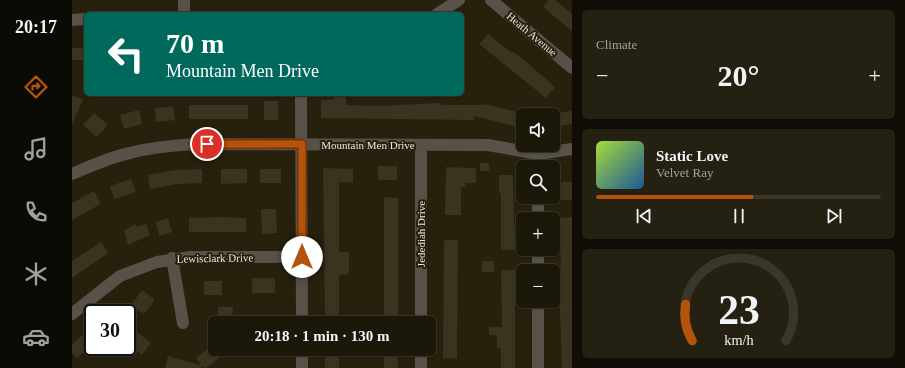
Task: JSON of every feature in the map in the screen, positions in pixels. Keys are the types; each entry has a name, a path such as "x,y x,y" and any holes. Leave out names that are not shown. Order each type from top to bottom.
{"street":[{"path":"184,0 184,12"},
{"path":"440,12 459,0"},
{"name":"Heath Avenue","path":"491,0 572,68"},
{"path":"72,20 84,20"},
{"path":"301,96 302,316"},
{"name":"Mountain Men Drive","path":"72,174 103,161 129,153 159,147 194,144 488,145 538,154 572,149"},
{"name":"Jedediah Drive","path":"421,145 421,316"},
{"path":"538,154 538,160"},
{"name":"Lewisclark Drive","path":"72,314 120,276 142,266 172,258 302,257"},
{"path":"172,258 183,323"},
{"path":"538,308 538,368"},
{"path":"302,356 302,368"},
{"path":"421,356 421,368"}],"building":[{"path":"548,0 555,0 572,14 572,31 543,7"},
{"path":"488,34 512,53 513,52 518,55 555,87 546,98 479,44"},
{"path":"72,48 84,48 84,60 72,60"},
{"path":"72,95 83,100 72,124"},
{"path":"334,96 346,96 346,105 376,106 441,103 441,105 485,104 516,112 516,127 474,116 474,120 321,118 321,100 334,99"},
{"path":"264,101 278,101 278,120 264,120"},
{"path":"189,105 248,105 248,119 189,119"},
{"path":"173,106 175,120 156,122 155,108"},
{"path":"139,110 142,124 124,129 120,115"},
{"path":"572,111 572,124 560,126 560,112"},
{"path":"94,113 108,125 97,137 83,125"},
{"path":"480,163 489,163 489,171 480,171"},
{"path":"378,166 397,166 397,180 378,180"},
{"path":"446,167 476,168 476,183 465,183 465,187 461,187 461,215 445,215"},
{"path":"323,168 353,169 353,182 339,182 339,252 349,252 349,274 339,275 339,315 325,315"},
{"path":"202,169 202,183 177,184 150,189 148,175 177,170"},
{"path":"221,169 247,169 247,183 221,184"},
{"path":"260,169 281,169 281,183 260,183"},
{"path":"499,175 513,175 515,250 501,250 501,193 499,193"},
{"path":"131,179 136,192 114,199 110,186"},
{"path":"560,182 572,182 572,200 560,200"},
{"path":"94,191 101,204 72,220 72,203"},
{"path":"384,197 398,198 398,316 384,316"},
{"path":"261,209 276,209 277,233 262,234"},
{"path":"572,217 572,368 562,368 560,308 560,218"},
{"path":"168,218 172,232 159,236 156,222"},
{"path":"189,218 246,218 246,232 189,232"},
{"path":"136,224 137,227 146,224 150,235 128,245 124,230"},
{"path":"444,240 458,240 457,358 443,358"},
{"path":"101,242 108,253 72,278 72,261"},
{"path":"482,261 494,261 494,272 482,272"},
{"path":"501,270 515,270 515,368 501,368 501,348 497,348 497,335 489,335 489,327 502,327"},
{"path":"252,278 275,278 275,293 252,293"},
{"path":"204,281 222,281 222,295 204,295"},
{"path":"142,290 155,300 144,314 136,308 136,304 132,304"},
{"path":"218,307 233,307 232,316 218,316"},
{"path":"137,332 151,343 142,355 136,350"},
{"path":"84,334 84,352 77,358 72,353 72,344"},
{"path":"208,349 208,356 222,356 206,368 202,366 202,368 165,368 168,356 201,365 196,358"},
{"path":"325,356 339,356 339,368 325,368"},
{"path":"383,356 397,356 398,368 384,368"}],"route":[{"path":"207,144 302,144 302,257"}]}
